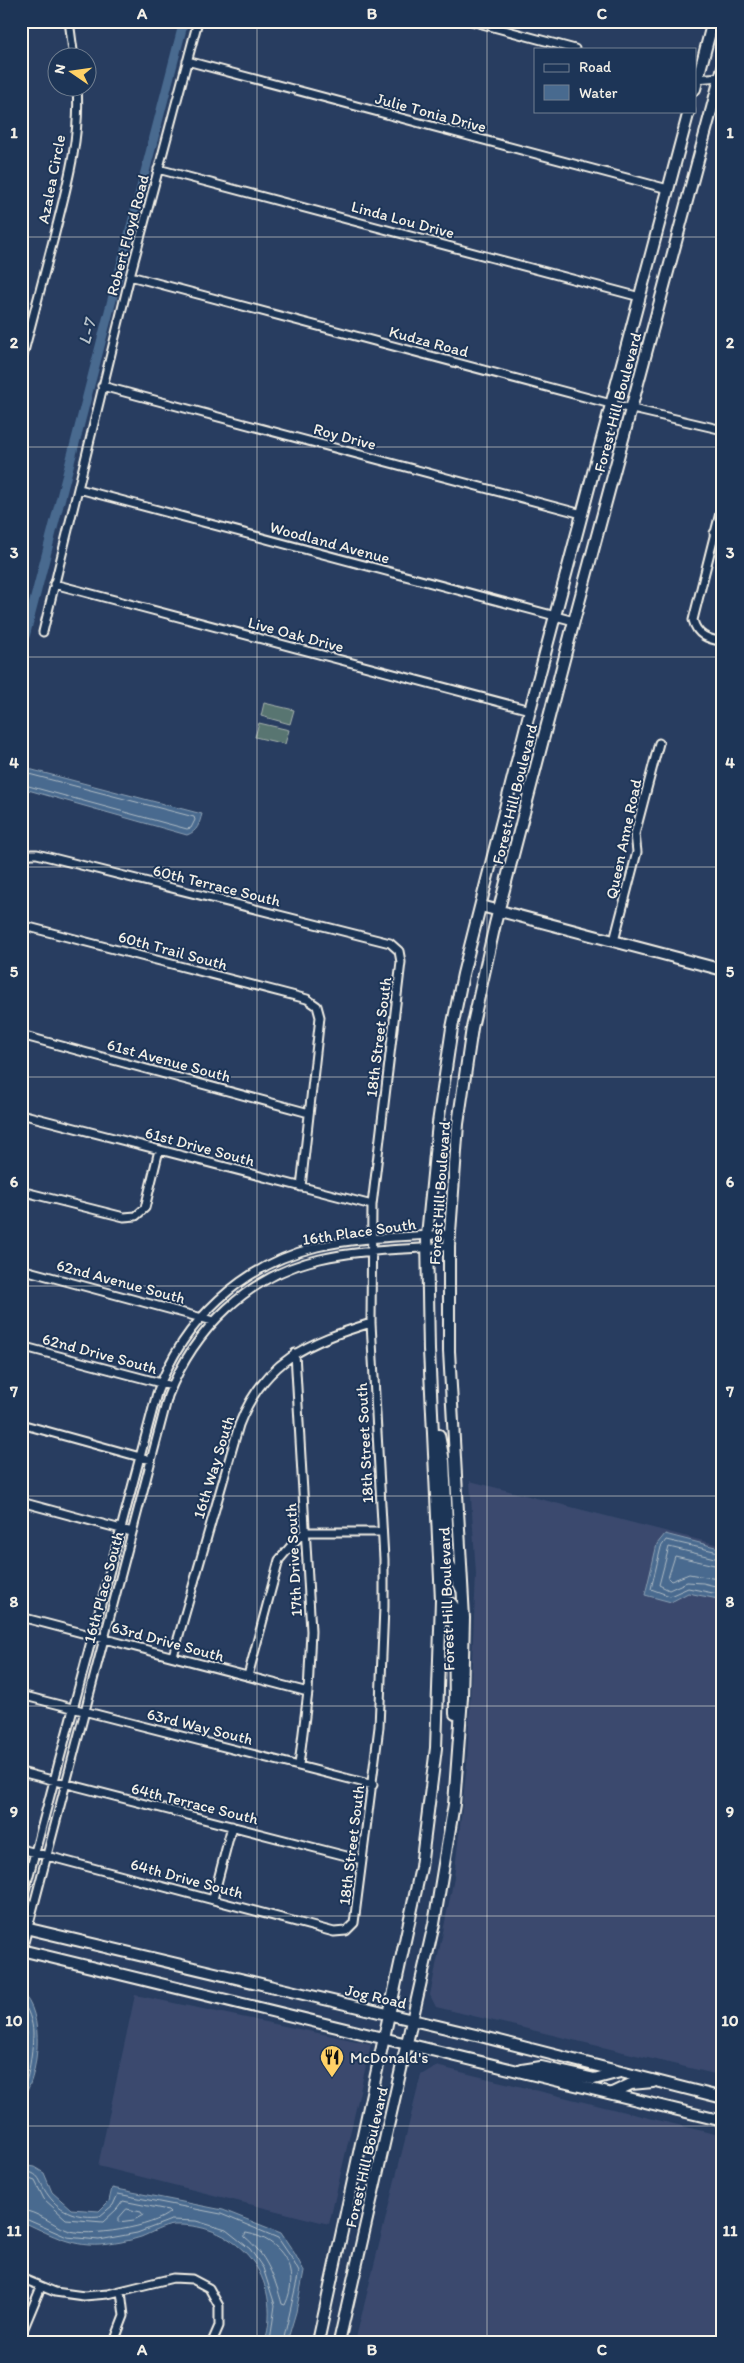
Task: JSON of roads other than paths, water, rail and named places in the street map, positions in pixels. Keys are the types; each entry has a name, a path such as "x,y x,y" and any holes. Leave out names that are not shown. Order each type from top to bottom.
{"main road":[{"path":"696,83 713,21"},
{"name":"Forest Hill Boulevard","path":"339,2342 413,2020 442,1881 454,1804 464,1663 464,1593 449,1351 449,1234 464,1076 483,974 499,911 630,407 722,76"},
{"name":"Forest Hill Boulevard","path":"318,2342 421,1867 436,1748 441,1600 427,1236 446,1066 463,974 530,710 689,112"},
{"path":"481,906 723,970"},
{"path":"433,1426 438,1432 444,1461 449,1564 464,1593"},
{"path":"441,1600 451,1603 454,1607 454,1687 458,1750"},
{"name":"Jog Road","path":"24,1928 389,2014 723,2098"},
{"path":"22,1950 723,2121"},
{"path":"516,2070 541,2066 594,2079 621,2072"},
{"path":"612,2093 631,2084 659,2082"}],"street":[{"path":"69,21 73,48"},
{"name":"Robert Floyd Road","path":"43,632 79,489 102,386 198,21"},
{"path":"471,21 571,48"},
{"name":"Julie Tonia Drive","path":"187,61 668,189"},
{"path":"696,83 722,76"},
{"name":"Azalea Circle","path":"21,363 68,183 78,98"},
{"name":"Linda Lou Drive","path":"158,168 640,297"},
{"name":"Kudza Road","path":"130,276 611,404 723,430"},
{"name":"Roy Drive","path":"102,386 582,514"},
{"name":"Woodland Avenue","path":"79,489 574,621"},
{"path":"723,501 693,614 694,627 698,632 709,639 723,642"},
{"path":"714,534 723,536"},
{"name":"Live Oak Drive","path":"54,584 530,710"},
{"name":"Queen Anne Road","path":"614,941 637,852 635,834 659,743"},
{"name":"60th Terrace South","path":"23,856 37,854 390,943 399,951"},
{"name":"60th Trail South","path":"21,925 307,999 317,1006 320,1017 309,1112"},
{"name":"18th Street South","path":"346,1931 354,1923 357,1911 373,1784 383,1664 384,1598 371,1323 371,1240 372,1205 401,962 399,951"},
{"name":"61st Avenue South","path":"21,1035 309,1112"},
{"path":"301,1186 309,1112"},
{"name":"61st Drive South","path":"21,1114 372,1205"},
{"path":"21,1190 124,1218 136,1216 145,1208 159,1150"},
{"name":"16th Place South","path":"21,1904 140,1457 161,1383 176,1352 201,1317 237,1284 274,1262 319,1247 371,1240 449,1234"},
{"name":"16th Place South","path":"22,1950 24,1928 46,1855 172,1386 194,1345 213,1321 250,1289 279,1273 321,1258 449,1246"},
{"path":"274,1262 279,1273"},
{"name":"62nd Avenue South","path":"21,1269 213,1321"},
{"name":"16th Way South","path":"173,1656 241,1420 260,1386 283,1362 295,1353 330,1336 371,1323"},
{"name":"62nd Drive South","path":"21,1346 172,1386"},
{"name":"17th Drive South","path":"295,1353 311,1630 308,1692 299,1766"},
{"path":"21,1424 151,1460"},
{"path":"21,1502 132,1532"},
{"path":"248,1676 279,1560 287,1550 305,1532 382,1532"},
{"name":"63rd Drive South","path":"21,1617 308,1692"},
{"name":"63rd Way South","path":"21,1695 373,1784"},
{"name":"64th Terrace South","path":"21,1772 362,1860"},
{"path":"213,1899 232,1826"},
{"name":"64th Drive South","path":"21,1849 334,1932 346,1931"},
{"path":"21,2278 41,2287 71,2295 84,2296 121,2292 180,2277 198,2281 213,2294 219,2306 219,2326 212,2342"},
{"path":"21,2335 41,2287"},
{"path":"114,2342 124,2316 121,2292"}],"water":[{"path":"21,767 202,814 196,829 187,835 21,788"},
{"path":"665,1534 723,1549 723,1600 688,1593 671,1602 645,1595 657,1544"},
{"path":"21,1993 29,2002 34,2014 37,2029 37,2046 32,2078 21,2100"},
{"path":"21,2165 34,2167 44,2173 52,2192 71,2209 99,2211 109,2201 112,2188 223,2210 281,2233 304,2271 296,2312 287,2342 265,2342 269,2319 268,2297 262,2277 251,2259 237,2245 219,2234 198,2227 174,2225 161,2228 141,2237 105,2245 79,2244 59,2238 21,2221"}],"waterway":[{"name":"L-7","path":"21,652 184,21"}],"place":[{"name":"McDonald's","path":"332,2078"}]}
